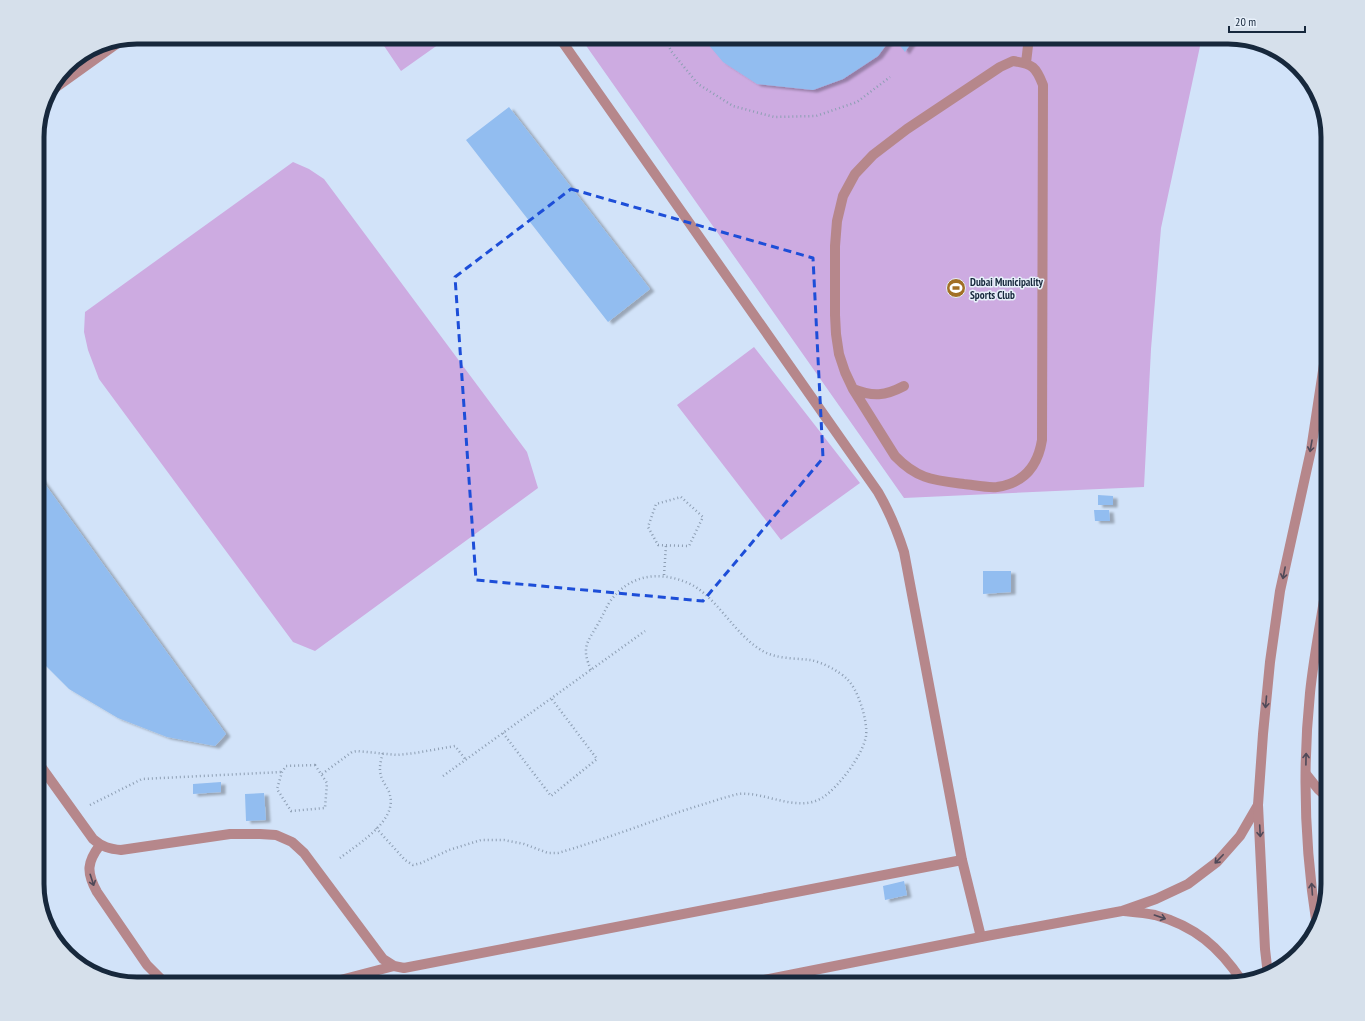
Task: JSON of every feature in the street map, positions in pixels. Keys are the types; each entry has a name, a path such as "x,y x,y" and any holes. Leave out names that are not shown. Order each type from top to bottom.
{"street":[{"path":"564,44 878,492 898,531 904,552 962,860 981,937"},
{"path":"1026,63 1028,44"},
{"path":"63,81 110,48"},
{"path":"85,65 86,59"},
{"path":"1013,61 1026,63 1038,72 1043,85 1042,440 1040,454 1034,466 1024,476 1011,483 997,487 937,481 925,478 908,469 895,456 853,390 845,372 839,354 836,322 835,246 837,221 843,196 855,174 873,155 907,129 1000,67 1013,61"},
{"path":"1267,968 1258,805 1270,662 1278,607 1294,521 1311,450 1321,384"},
{"path":"853,390 866,394 879,395 892,392 904,386"},
{"path":"1315,916 1312,898 1308,836 1306,774 1310,693 1321,617"},
{"path":"44,771 93,839 100,845 111,849 121,850 230,834 260,834 276,836 292,842 304,853 383,959 394,966 404,968 416,967 962,860"},
{"path":"1306,774 1321,792"},
{"path":"780,977 981,937 1122,911 1156,899 1188,884 1217,862 1240,836 1258,805"},
{"path":"100,845 92,855 89,867 90,880 96,892 147,965 159,977"},
{"path":"1122,911 1154,915 1184,926 1210,943 1231,965 1239,976"},
{"path":"352,977 394,966"},
{"path":"806,972 807,977"}],"path":[{"path":"668,44 671,51 698,84 733,106 774,117 816,116 857,102 890,77"},
{"path":"681,497 703,517 689,546 666,545 658,545 648,527 656,504 681,497"},
{"path":"664,575 666,545"},
{"path":"376,828 405,860 413,865 421,863 449,850 481,840 504,840 524,844 548,853 558,852 739,794 799,803 813,802 823,798 845,776 862,750 866,735 864,714 858,693 848,679 826,665 812,660 777,657 762,651 746,639 705,593 690,584 664,575 650,576 633,582 621,590 610,602 585,649 586,659 591,670"},
{"path":"443,776 645,631"},
{"path":"503,733 551,796 597,759 552,698"},
{"path":"322,774 352,752 357,751 397,755 455,746 466,760"},
{"path":"340,858 376,828 387,816 390,805 390,795 382,780 380,770 383,753"},
{"path":"286,766 315,766 328,783 324,808 291,811 277,789 282,772 286,766"},
{"path":"75,813 142,778 282,772"}],"highlighted area":[{"path":"571,189 813,258 823,458 703,601 476,580 455,277"}],"shaded area":[{"path":"383,44 439,44 401,71"},
{"name":"Dubai Municipality Sports Club","path":"585,44 1200,44 1161,228 1151,349 1144,487 904,498"},
{"path":"293,162 309,169 324,179 527,452 538,488 315,651 293,642 99,379 88,350 84,332 85,312"},
{"path":"754,347 860,483 781,540 677,405"}],"building":[{"path":"708,44 887,44 878,56 843,79 813,90 757,84 723,62"},
{"path":"899,44 910,44 905,52"},
{"path":"509,107 650,289 608,322 466,140"},
{"path":"44,483 226,734 215,746 167,737 118,718 69,689 44,664"},
{"path":"1098,495 1113,496 1113,505 1098,505"},
{"path":"1094,510 1109,510 1110,521 1095,521"},
{"path":"983,571 1011,571 1011,592 983,594"},
{"path":"221,782 221,792 193,794 193,784"},
{"path":"264,793 266,820 246,821 245,794"},
{"path":"904,881 907,895 885,900 883,886"}],"place":[{"name":"Dubai Municipality Sports Club","path":"956,288"}]}
